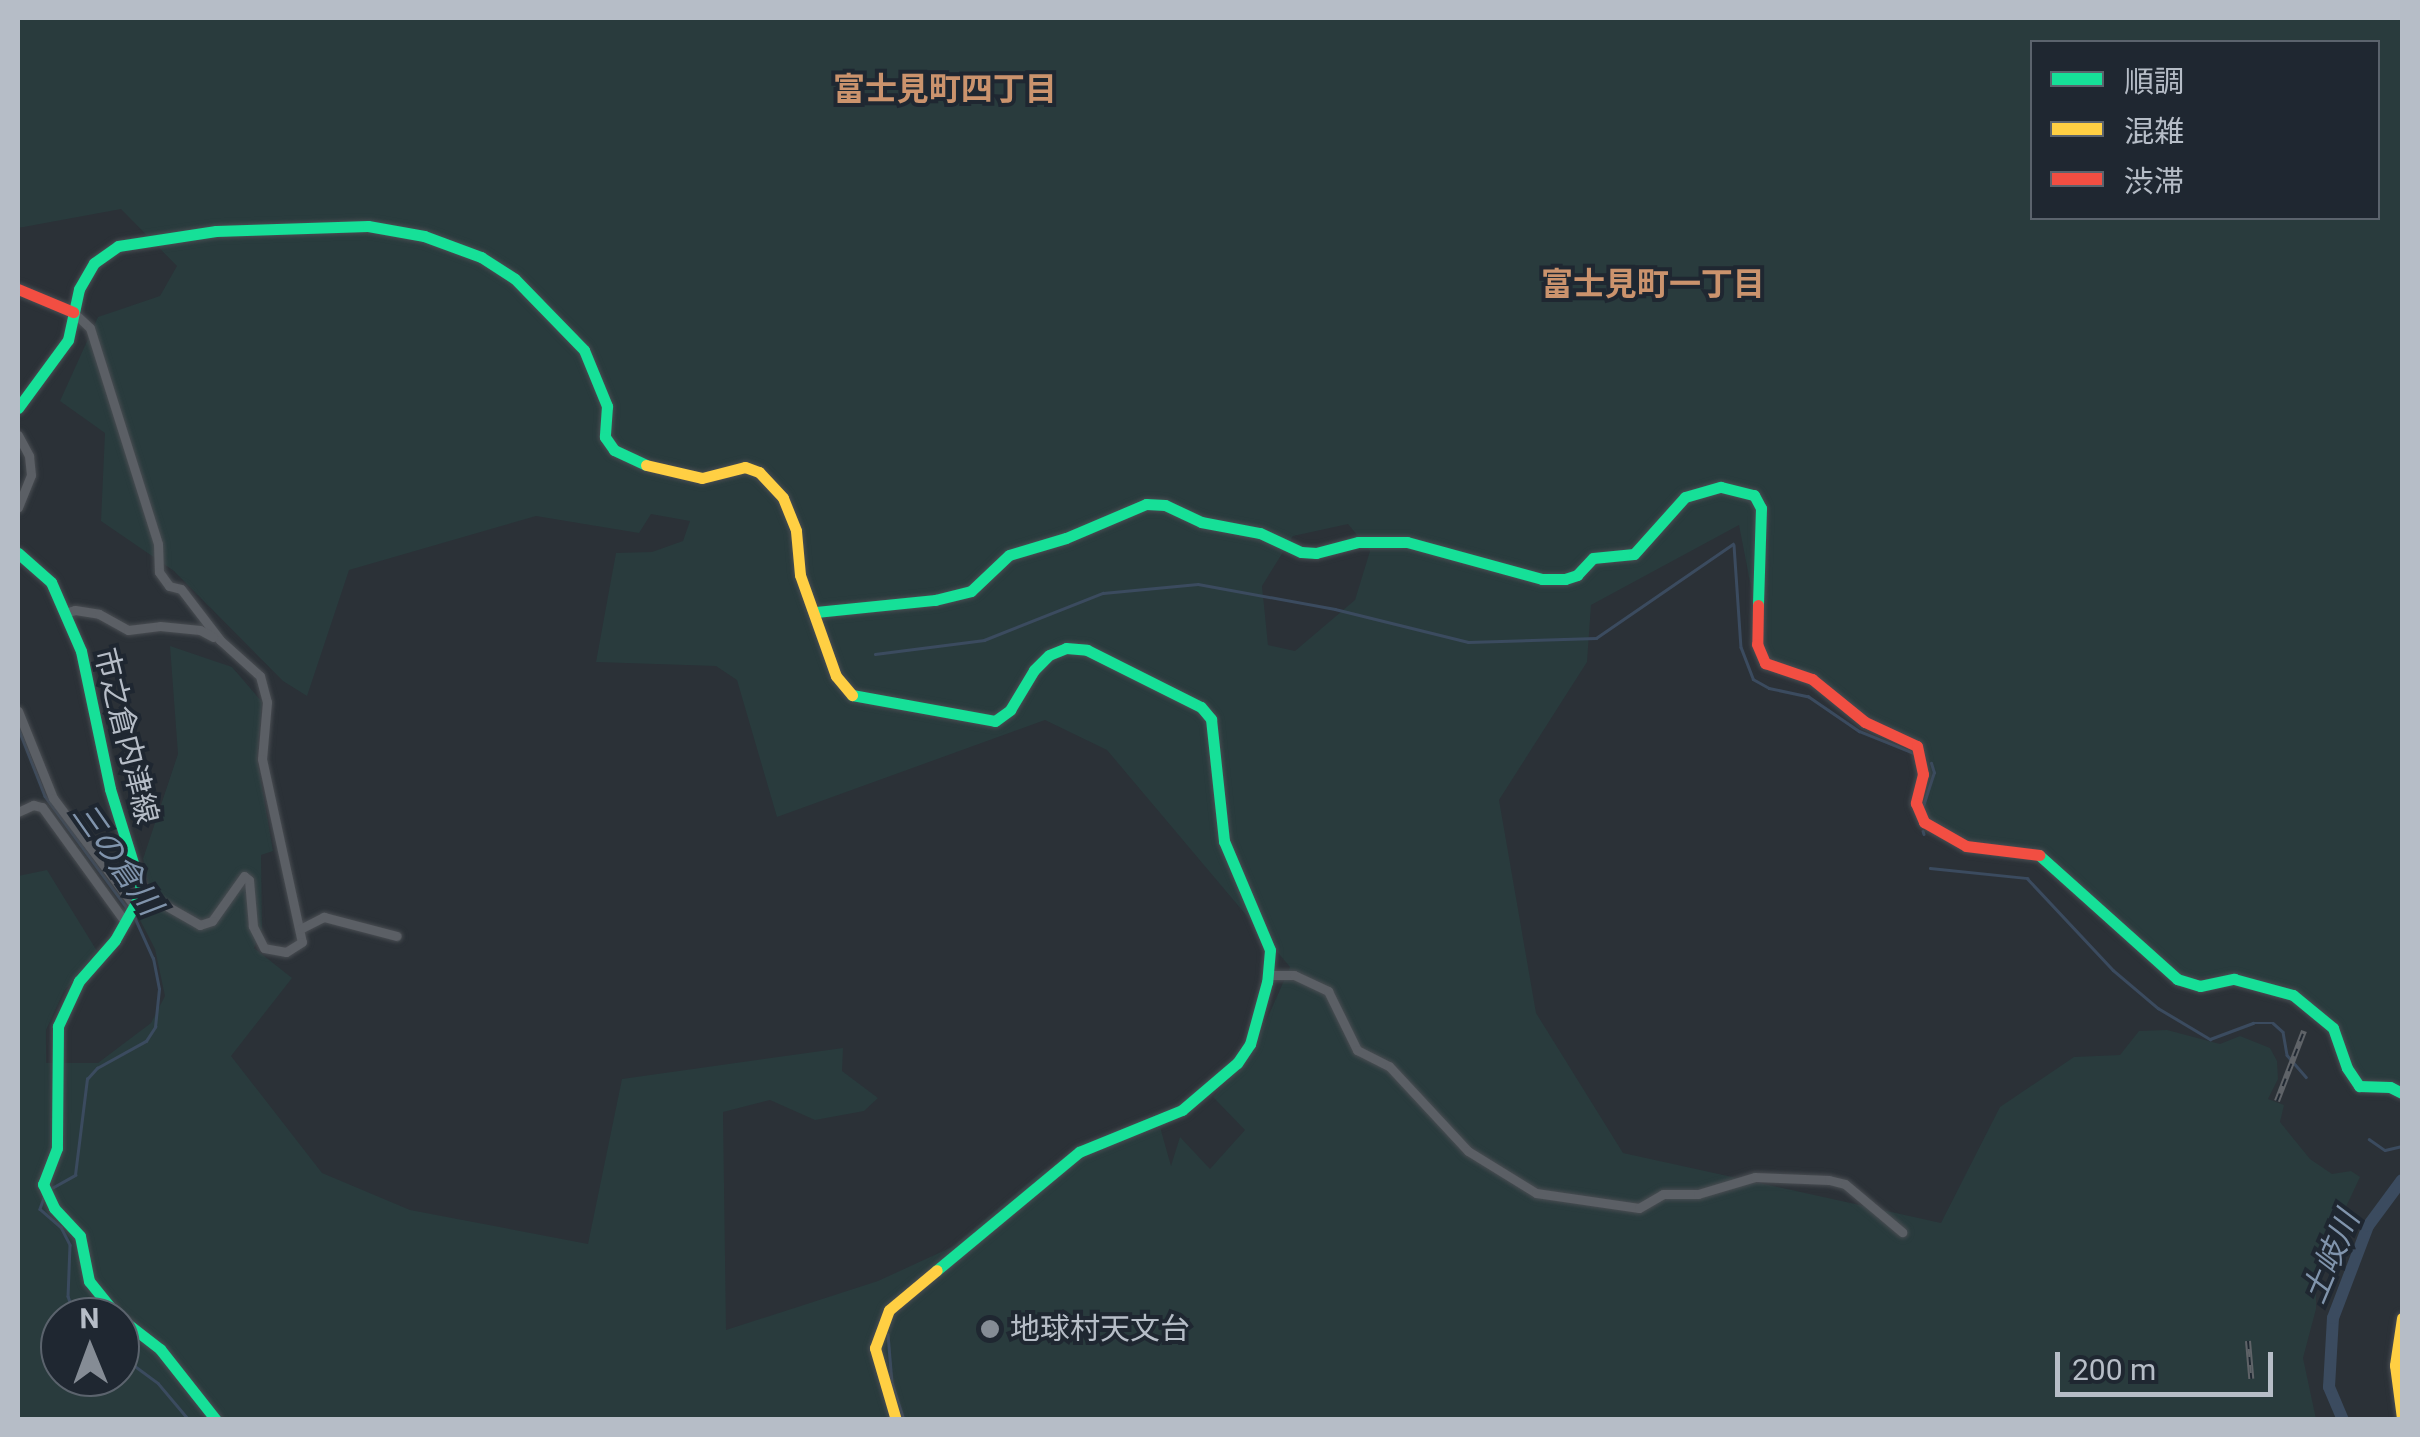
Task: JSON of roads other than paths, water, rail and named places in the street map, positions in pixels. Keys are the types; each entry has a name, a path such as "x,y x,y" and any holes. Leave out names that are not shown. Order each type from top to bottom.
{"street":[{"path":"18,408 68,340 80,289 94,263 118,246 216,231 368,226 424,236 481,257 534,295 564,334 584,350 607,406 605,438 614,450 640,464 702,478 745,467 759,472 790,510 800,575 836,676 856,698 995,722 1010,710 1034,670 1049,655 1066,648 1088,650 1201,707 1210,720 1224,841 1267,936 1268,975 1246,1053 1201,1096 1164,1119 1124,1130 1079,1152 889,1310 875,1348 896,1420"},
{"path":"18,289 73,312 90,328 158,544 160,572 170,586 181,589 220,640 260,676 268,702 262,758 302,942 296,950 264,948 253,926 249,880 244,876 212,921 200,925 142,892 129,916 79,982 58,1026 57,1148 43,1184 50,1200 80,1236 89,1282 102,1297"},
{"path":"18,435 29,456 31,475 18,507"},
{"path":"816,612 935,600 970,591 1009,555 1146,504 1165,505 1200,522 1260,533 1301,552 1316,553 1358,542 1407,542 1542,579 1565,579 1577,575 1593,558 1634,554 1685,497 1721,487 1741,489 1754,495 1762,508 1757,644 1765,663 1812,679 1865,722 1917,746 1923,764 1916,803 1924,822 1966,846 2042,855 2177,979 2200,986 2234,979 2293,995 2333,1028 2347,1068 2359,1086 2390,1086 2402,1092"},
{"name":"市之倉内津線","path":"18,553 51,582 90,676 110,789 142,892"},
{"path":"65,613 75,610 99,614 128,630 200,630 220,640"},
{"path":"18,711 53,798 129,916"},
{"path":"18,812 33,805 42,807 129,916"},
{"path":"300,929 324,916 397,936"},
{"path":"1268,975 1294,974 1328,992 1357,1050 1389,1066 1468,1151 1536,1193 1639,1208 1663,1194 1698,1194 1756,1177 1829,1180 1846,1184 1902,1232"},
{"path":"2402,1318 2395,1365 2402,1418"},
{"path":"140,1334 160,1349 216,1420"}],"waterway":[{"path":"875,654 984,640 1103,593 1198,584 1335,609 1468,642 1596,638 1733,544"},
{"path":"1734,545 1741,647 1753,679 1769,688 1808,696 1859,731 1914,753"},
{"name":"三の倉川","path":"18,727 45,796 127,908"},
{"path":"1923,806 1934,773 1931,763"},
{"path":"1930,868 2027,878 2113,970 2158,1008 2210,1039 2253,1023 2273,1023 2283,1032 2287,1055 2306,1077"},
{"name":"三の倉川","path":"50,1189 75,1175 87,1079 97,1068 146,1041 155,1027 159,989 153,959 135,919"},
{"path":"2369,1139 2385,1150 2402,1146"},
{"name":"土岐川","path":"2343,1420 2329,1387 2333,1318 2368,1226 2402,1180"},
{"name":"三の倉川","path":"45,1195 40,1209 61,1227 70,1245 68,1297"},
{"path":"888,1334 892,1383 904,1420"},
{"name":"三の倉川","path":"140,1370 158,1383 189,1420"}],"railway":[{"path":"2277,1101 2304,1031"},
{"path":"2248,1341 2251,1379"}],"place":[{"name":"地球村天文台","path":"990,1329"}],"district":[{"name":"富士見町四丁目","path":"945,89"},
{"name":"富士見町一丁目","path":"1653,284"}]}
